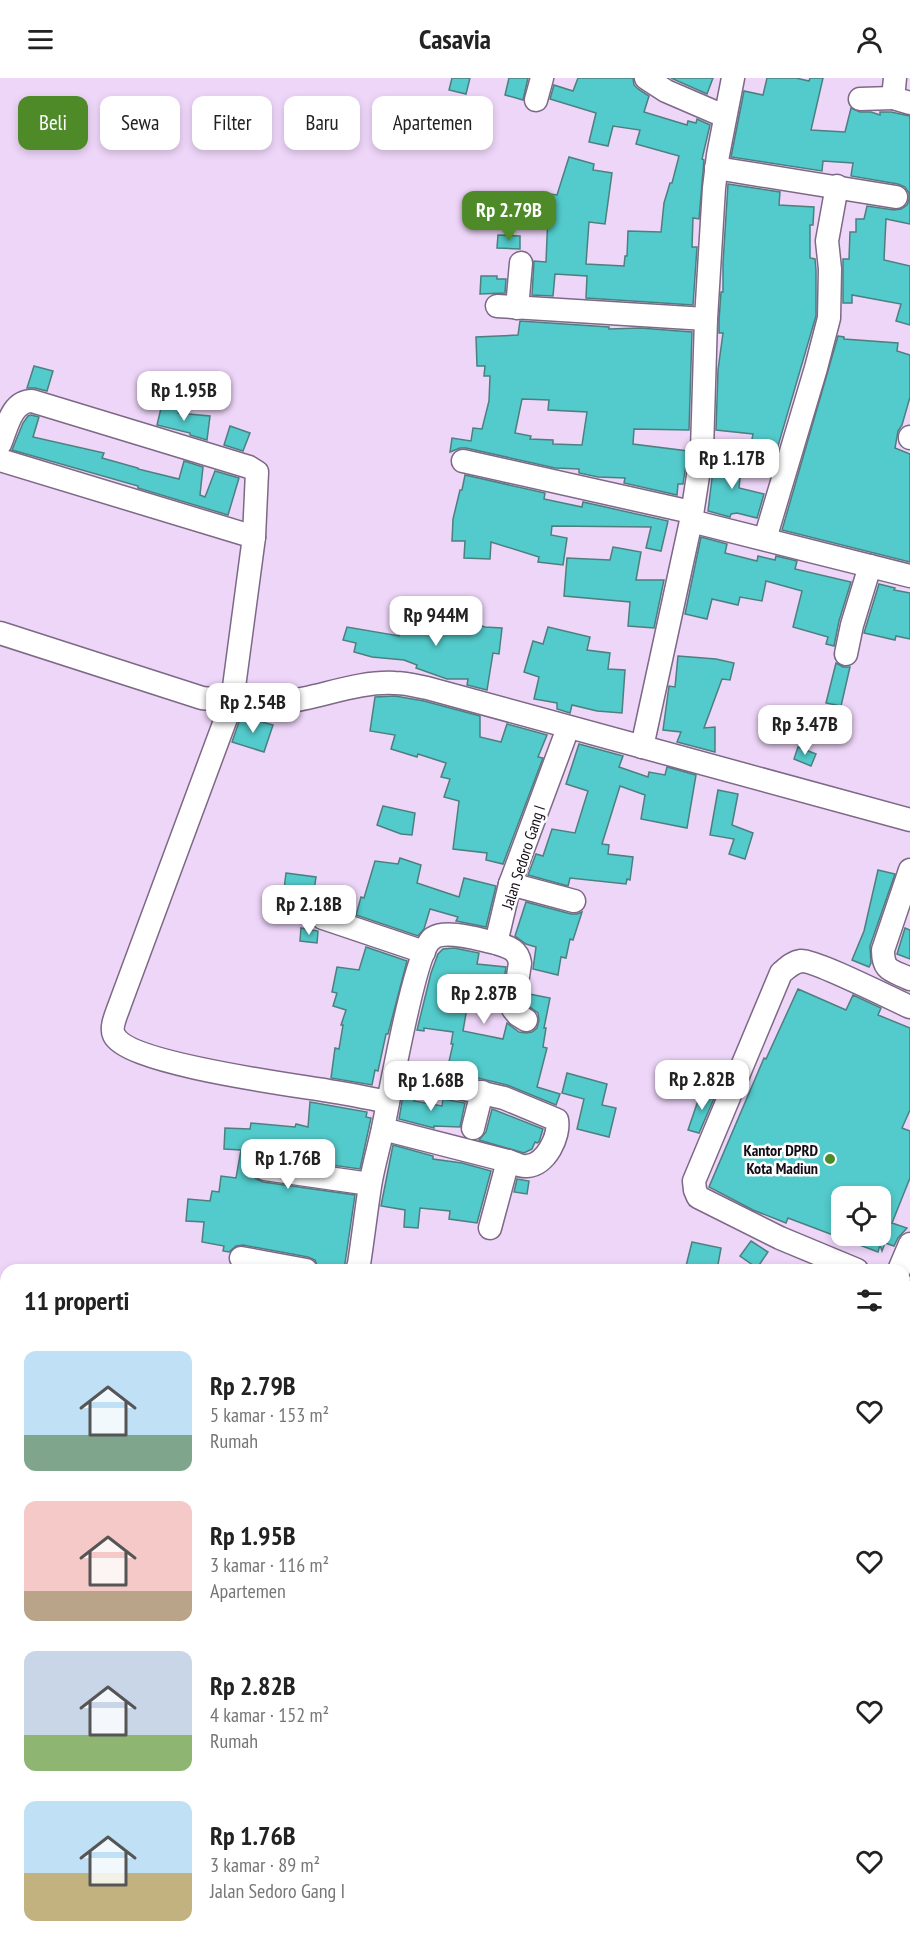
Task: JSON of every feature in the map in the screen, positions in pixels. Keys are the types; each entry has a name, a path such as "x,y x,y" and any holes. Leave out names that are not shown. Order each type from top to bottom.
{"street":[{"path":"536,100 542,78"},
{"path":"646,78 666,91 724,116"},
{"path":"642,747 691,516 702,450 706,319 716,168 733,78"},
{"path":"860,99 899,93"},
{"path":"716,168 896,197"},
{"path":"765,539 829,318 830,269 827,241 837,186"},
{"path":"521,263 507,307 706,319"},
{"path":"0,444 16,406 25,401 32,401 249,467 257,472 254,537 232,702 113,1027 113,1034 120,1043 132,1049 206,1070 388,1102"},
{"path":"0,460 254,537"},
{"path":"463,461 691,516 765,539 910,576"},
{"path":"846,654 852,625 870,566"},
{"path":"0,633 202,698 232,702 278,703 321,696 369,684 393,682 427,688 910,820"},
{"name":"Jalan Sedoro Gang I","path":"496,943 510,884 568,728"},
{"path":"910,870 883,950 883,963 888,969 910,979"},
{"path":"510,884 573,901"},
{"path":"323,918 424,952"},
{"path":"359,1264 370,1184 412,992 430,940 451,934 496,943 511,949 519,956 520,963 513,1009 526,1020"},
{"path":"843,1264 780,1238 698,1197 694,1181 781,973 802,960 910,1007"},
{"path":"383,1129 525,1167 543,1158 558,1131 557,1120 504,1098 394,1075"},
{"path":"473,1128 482,1092"},
{"path":"490,1228 508,1161"},
{"path":"265,1169 370,1184"},
{"path":"902,1264 910,1244"},
{"path":"242,1258 274,1264"}],"building":[{"path":"452,78 470,78 466,94 449,90"},
{"path":"509,78 528,78 523,100 505,95"},
{"path":"578,78 633,78 634,85 649,96 644,112 687,125 688,121 696,123 697,119 710,125 702,159 704,160 699,219 693,218 692,247 697,247 693,305 586,298 587,276 555,274 553,296 532,295 534,261 546,262 548,214 541,213 543,193 557,195 569,157 594,164 593,170 612,173 605,224 589,222 586,264 624,266 625,256 627,256 628,231 661,232 664,203 679,156 636,144 640,130 613,126 608,146 589,142 596,113 550,99 554,85 573,91"},
{"path":"671,78 713,78 707,94"},
{"path":"767,78 796,78 809,81 810,78 823,78 811,130 845,132 851,108 880,115 880,112 891,112 910,116 910,224 886,219 884,260 910,266 910,325 896,321 901,304 852,295 852,303 843,303 843,259 849,259 850,232 856,232 856,219 864,219 867,206 901,209 907,205 909,200 909,193 905,187 851,176 853,163 823,161 822,171 731,157 744,91 763,95"},
{"path":"728,184 780,192 779,205 814,207 813,225 810,225 810,258 815,259 816,316 771,470 747,466 753,434 716,430 718,370 723,333 719,333 719,320 721,292 723,292"},
{"path":"498,235 520,236 520,249 497,248"},
{"path":"481,276 497,276 497,279 506,279 505,293 480,294"},
{"path":"520,321 609,327 609,329 640,328 692,332 689,430 634,429 633,444 688,451 683,484 678,484 677,495 624,483 625,478 598,477 579,473 579,469 555,468 466,448 450,452 452,438 471,441 473,428 482,429 489,401 490,376 484,376 485,366 477,366 476,337 518,335","holes":["522,399 549,400 548,410 587,412 582,445 553,444 553,440 530,439 531,436 515,433"]},
{"path":"838,336 844,339 898,343 897,351 910,355 910,397 898,431 895,448 910,454 910,562 782,530"},
{"path":"34,366 53,371 47,391 27,388"},
{"path":"162,404 179,408 178,413 210,416 207,440 190,435 190,433 157,425"},
{"path":"31,415 39,417 33,437 104,453 102,458 138,469 179,479 184,461 203,467 200,495 205,497 215,471 239,478 228,515 138,488 138,486 12,450 23,423"},
{"path":"230,426 250,433 243,451 224,445"},
{"path":"715,454 742,457 739,488 764,494 757,518 737,513 731,514 730,517 708,511"},
{"path":"465,475 545,493 544,499 582,507 583,502 668,521 661,551 646,548 651,527 552,526 551,535 567,538 563,565 538,562 539,557 491,542 490,559 464,558 465,541 452,541 453,519"},
{"path":"701,537 727,544 725,553 757,561 758,556 775,560 776,556 797,561 795,569 851,582 834,646 826,644 828,637 793,627 802,591 766,581 762,601 740,597 738,605 712,599 707,619 685,614"},
{"path":"613,547 641,552 636,580 664,580 654,628 628,626 630,602 564,596 567,558 610,560"},
{"path":"879,584 910,593 910,639 896,636 895,640 864,633"},
{"path":"437,606 457,615 456,617 485,627 502,628 499,654 493,653 487,690 467,685 468,679 447,679 416,668 417,665 404,660 372,657 354,652 356,643 343,640 347,627 399,636 401,619 430,622"},
{"path":"548,627 590,637 587,650 610,653 608,669 625,670 622,713 597,711 572,705 570,713 557,709 557,703 534,699 539,677 524,672 533,641 543,644"},
{"path":"678,656 734,663 730,680 722,679 704,728 715,727 715,752 677,742 681,732 663,730 669,686 675,687"},
{"path":"836,663 843,667 850,667 841,706 826,703"},
{"path":"395,696 480,716 480,737 501,742 507,724 547,735 538,757 543,758 503,864 486,860 487,853 453,849 459,801 444,797 450,779 441,777 446,763 418,754 417,757 391,749 395,735 370,731 375,697"},
{"path":"241,716 273,725 264,752 232,742"},
{"path":"579,744 623,756 619,767 648,777 649,772 665,775 667,767 696,775 687,828 641,819 645,795 620,786 602,844 609,845 608,854 633,857 630,880 627,879 626,884 570,878 568,886 528,875 536,854 543,856 552,829 575,833 588,791 566,784"},
{"path":"798,747 816,754 811,766 794,759"},
{"path":"718,790 738,794 732,825 753,833 745,859 729,854 734,839 710,835"},
{"path":"383,806 415,813 412,835 401,834 377,825"},
{"path":"400,858 421,865 417,883 459,897 464,878 496,886 486,927 456,921 458,917 430,909 424,929 418,936 356,915 361,897 364,898 375,861 398,864"},
{"path":"878,870 895,874 870,946 871,963 869,967 852,960 864,931"},
{"path":"286,873 316,877 312,905 307,904 303,923 288,919 294,890 284,889"},
{"path":"526,902 571,914 582,912 573,940 570,939 566,958 561,957 558,975 533,969 536,947 526,944 515,936"},
{"path":"301,928 318,931 317,943 300,941"},
{"path":"905,928 910,930 910,959 897,954"},
{"path":"366,947 407,961 378,1071 375,1070 372,1085 331,1078 335,1048 339,1049 343,1025 341,1025 346,1010 333,1006 337,993 332,992 337,967 359,970"},
{"path":"454,948 479,953 477,964 506,967 502,993 470,990 463,1031 503,1039 507,1023 519,1032 532,1032 537,1028 539,1020 538,1013 527,1005 529,994 550,998 544,1028 546,1028 543,1047 547,1048 537,1087 560,1094 556,1105 507,1085 453,1072 454,1068 448,1066 453,1032 424,1028 424,1031 417,1030 438,954 443,949"},
{"path":"798,989 846,1010 853,995 881,1008 878,1015 910,1028 910,1110 902,1128 910,1131 910,1178 892,1223 907,1228 894,1246 891,1245 891,1186 831,1186 831,1234 788,1218 786,1223 753,1210 709,1187 764,1058 766,1059"},
{"path":"567,1073 607,1084 602,1105 616,1108 609,1137 577,1129 584,1099 562,1093"},
{"path":"702,1089 716,1094 699,1133 688,1130"},
{"path":"404,1090 416,1093 414,1101 442,1106 443,1099 465,1103 460,1127 434,1126 434,1128 399,1119"},
{"path":"310,1102 367,1112 366,1117 371,1118 360,1169 266,1156 254,1161 252,1173 256,1179 263,1182 355,1195 345,1264 317,1264 315,1260 308,1257 243,1245 236,1246 229,1252 223,1251 224,1246 202,1242 204,1222 186,1221 188,1199 210,1201 212,1191 219,1192 221,1176 236,1178 241,1150 224,1149 225,1128 250,1129 251,1123 295,1127 296,1124 308,1127"},
{"path":"492,1109 543,1129 539,1142 535,1142 532,1149 524,1153 479,1140 486,1132"},
{"path":"393,1145 433,1156 433,1159 462,1163 491,1171 477,1223 449,1219 450,1211 420,1208 418,1228 404,1227 405,1210 381,1206"},
{"path":"517,1179 529,1181 527,1194 514,1192"},
{"path":"751,1241 768,1252 760,1264 751,1264 740,1256"},
{"path":"692,1242 721,1248 718,1264 686,1264"},
{"path":"862,1246 880,1246 878,1252"}],"place":[{"name":"Kantor DPRD Kota Madiun","path":"830,1159"}]}
